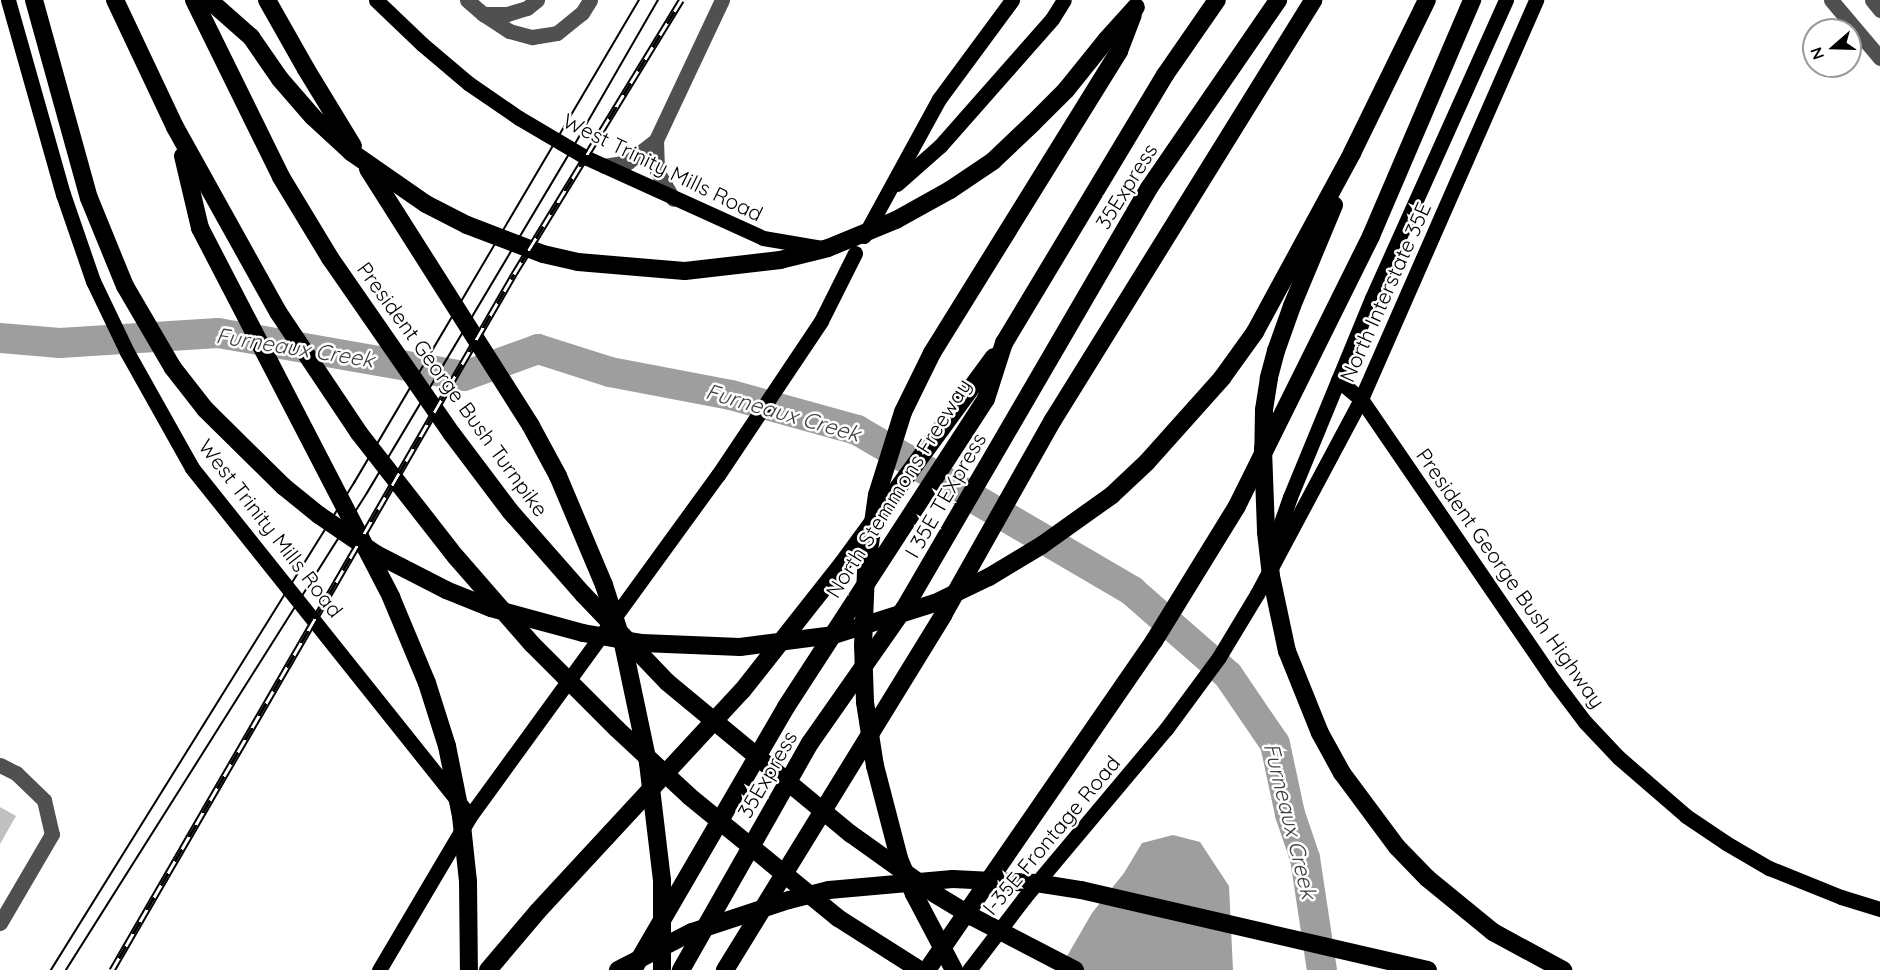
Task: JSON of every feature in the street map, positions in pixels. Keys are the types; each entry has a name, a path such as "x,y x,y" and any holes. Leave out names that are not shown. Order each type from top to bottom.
{"highway":[{"path":"34,0 72,143 105,244 145,324 173,368 205,409 283,486 319,515 376,554 412,574 491,608 542,623 642,643 740,647 834,635 934,603 988,577 1076,523 1148,462 1222,378 1255,332 1352,153 1427,0"},
{"path":"115,0 175,127 247,259 319,375 408,498 532,644 617,729 715,818 838,918 920,970"},
{"name":"President George Bush Turnpike","path":"194,0 281,177 330,258 452,434 510,510 583,594 667,682 852,834 954,906 1075,970"},
{"path":"209,0 251,37 280,79 313,117 351,152 426,204 467,225 543,254 578,262 685,271 780,260 828,248 896,220 950,190 993,160 1041,115 1066,90 1138,4"},
{"path":"267,0 312,79 531,426 581,527 623,644 648,763 662,880 662,970"},
{"path":"488,970 538,911 742,692 978,395 1004,343 1165,75 1217,0"},
{"name":"35Express","path":"1024,404 1149,188 1278,0"},
{"path":"725,970 943,615 1053,420 1313,0"},
{"path":"927,970 1154,641 1238,506 1371,236 1472,0"},
{"path":"954,970 922,911 899,858 875,766 865,702 863,646 866,572 877,495 903,412 932,353 1119,51 1138,4"},
{"path":"175,127 200,228 392,597 427,683 447,746 460,816 468,880 469,970"},
{"path":"1352,153 1327,228 1292,306 1276,351 1264,410 1264,494 1270,565 1287,651 1320,733 1342,773 1397,847 1427,878 1493,932 1563,970"},
{"name":"North Stemmons Freeway","path":"633,970 786,707 882,556 978,395"},
{"name":"I 35E TEXpress","path":"904,609 1024,404"},
{"name":"35Express","path":"681,970 810,743 904,609"},
{"path":"618,970 692,932 789,900 829,890 953,879 1035,883 1081,890 1428,970"}],"main road":[{"name":"West Trinity Mills Road","path":"8,0 63,194 93,281 127,352 192,468 470,816"},
{"name":"West Trinity Mills Road","path":"376,0 422,44 468,82 519,118 604,166 763,238 855,253"},
{"path":"379,970 470,816 718,475 821,321 855,253 939,99 1012,0"},
{"path":"889,191 940,146 1052,19 1064,0"},
{"name":"North Interstate 35E","path":"1257,594 1290,497 1338,380 1506,0"},
{"name":"North Interstate 35E","path":"1166,729 1219,657 1257,594 1361,399 1536,0"},
{"name":"President George Bush Highway","path":"1338,380 1361,399 1554,681 1585,722 1618,757 1686,816 1743,853 1769,868 1831,893 1880,909"},
{"name":"I-35E Frontage Road","path":"969,970 1024,898 1166,729"}],"street":[{"path":"467,0 483,14 510,31 532,37 556,33 582,14 590,0"},
{"path":"483,14 507,14 526,8 537,0"},
{"path":"604,166 628,162 656,140 722,0"},
{"path":"1831,0 1880,58"},
{"path":"1872,0 1880,10"},
{"path":"656,140 657,171 673,199"},
{"path":"0,765 16,773 44,800 52,834 0,923"}],"shaded area":[{"path":"1173,835 1200,842 1229,886 1233,970 1059,970 1092,913 1124,873 1142,843"}],"building":[{"path":"0,807 16,816 0,844"}],"waterway":[{"name":"Furneaux Creek","path":"0,338 60,343 218,333 464,376 538,349 610,372 731,395 857,430 1132,591 1228,675 1275,744 1290,814 1305,858 1322,970"}],"tram line":[{"path":"51,970 354,483 639,0"},
{"path":"66,970 367,493 658,0"}],"railway":[{"path":"112,970 514,274 681,0"}]}
